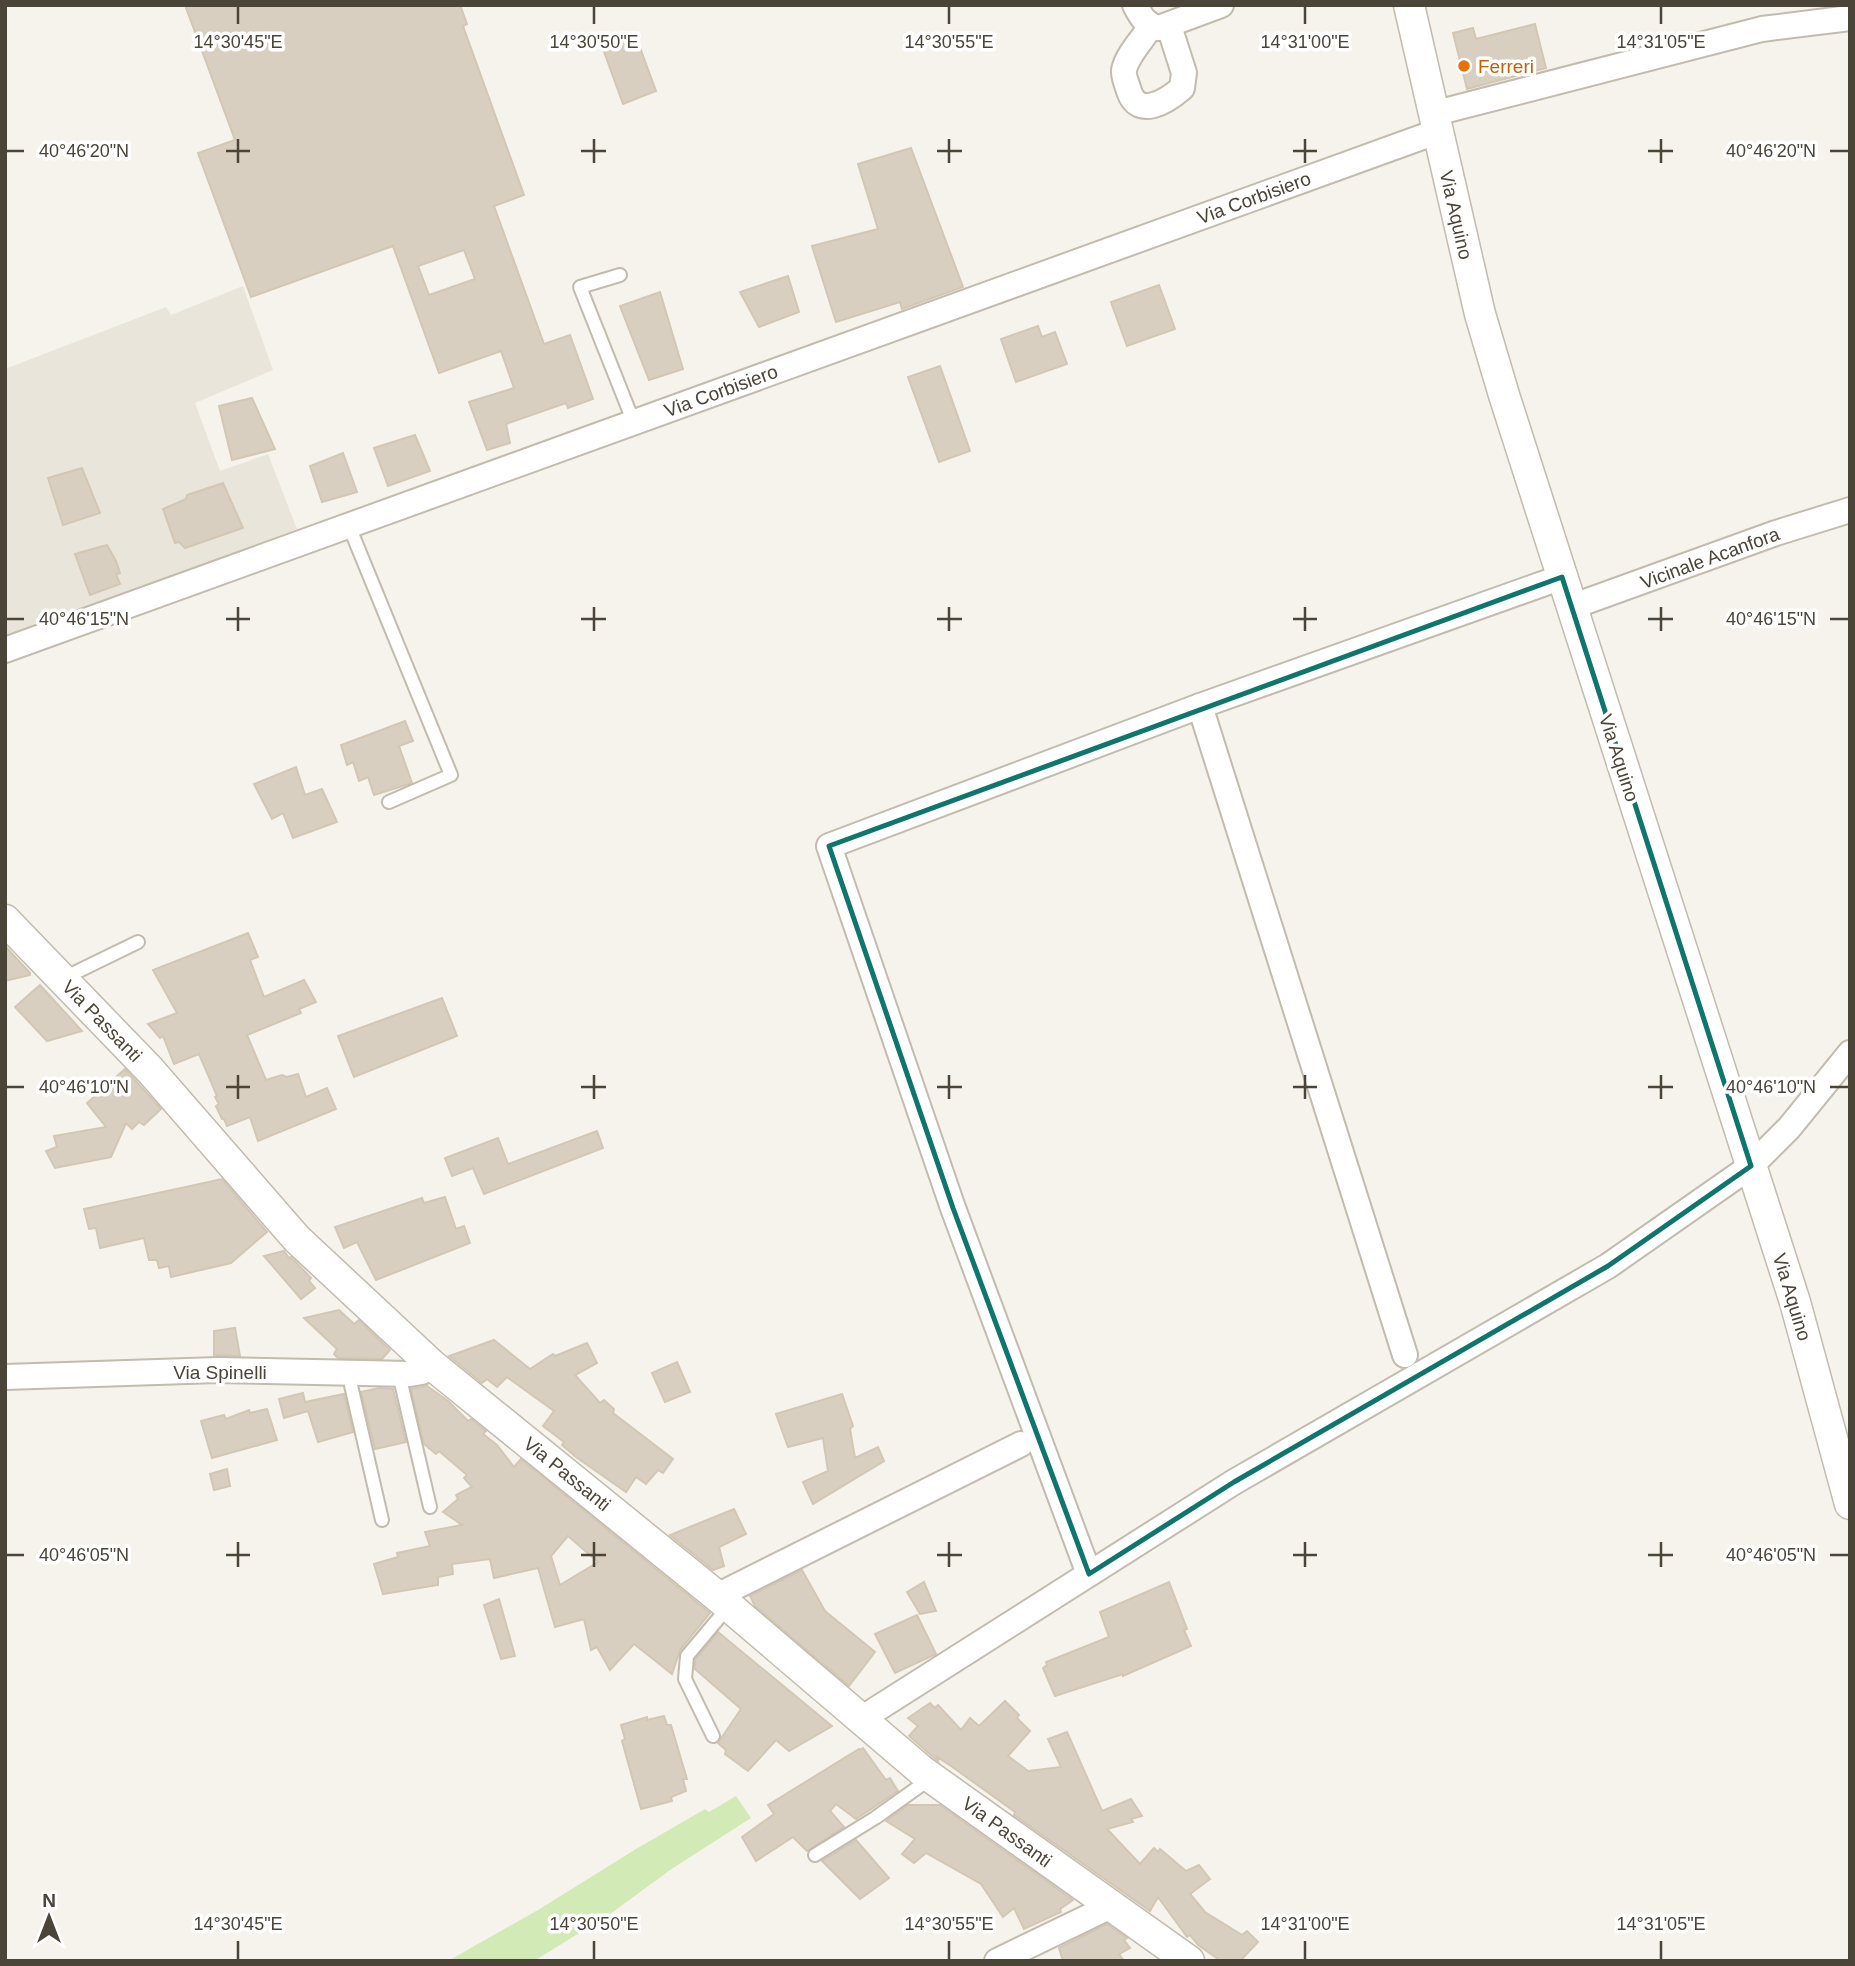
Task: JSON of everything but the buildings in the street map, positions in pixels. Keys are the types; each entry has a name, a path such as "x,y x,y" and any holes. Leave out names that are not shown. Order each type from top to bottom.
{"street":[{"path":"1135,5 1142,18 1160,26 1221,5"},
{"name":"Via Aquino","path":"1409,5 1480,314 1571,607 1795,1302 1850,1504"},
{"name":"Via Corbisiero","path":"5,650 634,423 1434,123 1762,29 1850,18"},
{"name":"Vicinale Acanfora","path":"1571,607 1776,533 1850,510"},
{"path":"1089,1574 953,1208 829,846 1199,706 1562,577"},
{"path":"1199,706 1405,1355"},
{"name":"Via Passanti","path":"5,920 150,1070 298,1239 432,1365 723,1601 932,1778 1186,1960"},
{"path":"861,1719 1234,1482 1608,1266 1751,1166 1789,1128 1850,1053"},
{"name":"Via Spinelli","path":"5,1377 218,1370 399,1374 422,1372 432,1365"},
{"path":"723,1601 1021,1444"},
{"path":"997,1961 1111,1906"}],"lane":[{"path":"620,275 580,287 634,423"},
{"path":"349,526 451,775 389,802"},
{"path":"62,979 138,942"},
{"path":"350,1373 382,1520"},
{"path":"399,1374 430,1507"},
{"path":"713,1735 685,1679 687,1656 723,1601"},
{"path":"815,1855 932,1778"}],"highlighted area":[{"path":"1562,577 1751,1166 1608,1266 1234,1482 1089,1574 953,1208 829,846"}],"shaded area":[{"path":"243,286 273,370 195,403 220,471 268,454 297,529 5,639 5,369 166,307 171,315"}],"green space":[{"path":"736,1796 751,1818 673,1868 610,1914 534,1961 448,1961 705,1809 709,1812"}],"place":[{"name":"Ferreri","path":"1464,66"}]}
